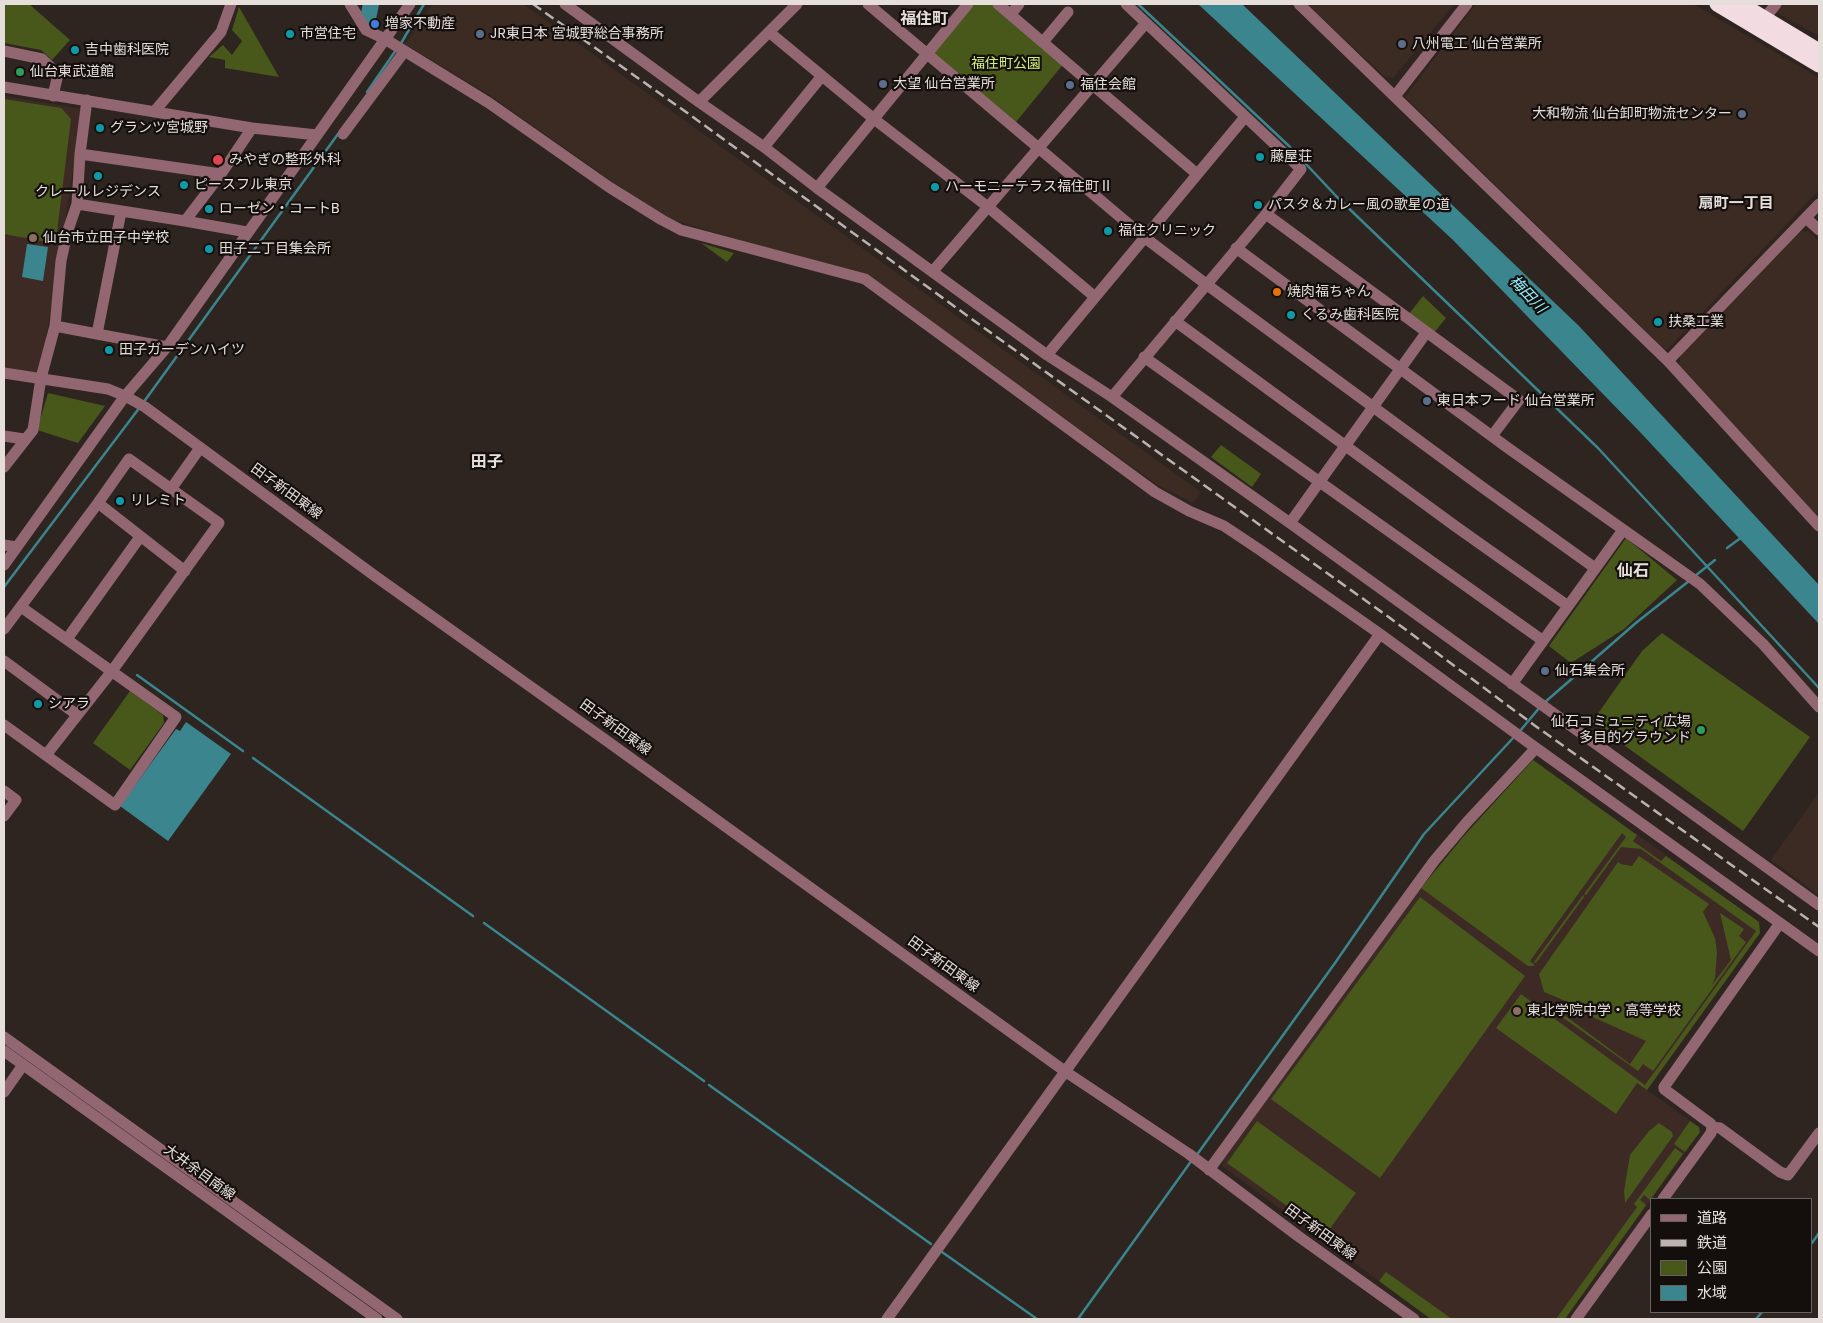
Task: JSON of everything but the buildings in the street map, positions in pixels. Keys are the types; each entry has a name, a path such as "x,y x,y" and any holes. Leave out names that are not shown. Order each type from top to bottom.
{"highway":[{"path":"1717,4 1819,65"},
{"path":"1741,4 1819,51"}],"street":[{"path":"154,112 221,32 231,4"},
{"path":"350,4 366,30 396,46 489,103 601,181 662,220 681,230 865,279 1155,492 1189,511 1224,526 1380,634 1819,951"},
{"path":"343,134 396,46 410,4"},
{"path":"565,4 764,147 817,188 1047,355 1112,396 1290,523 1819,906"},
{"path":"699,102 797,4"},
{"path":"868,4 1144,236 1372,407 1595,568"},
{"path":"817,188 968,4"},
{"path":"998,4 1197,174"},
{"path":"1011,14 1019,4"},
{"path":"1112,396 1266,214 1300,170 1126,4"},
{"path":"1299,4 1668,361 1819,526"},
{"path":"1395,96 1467,4"},
{"path":"1765,18 1776,4"},
{"path":"1043,42 1068,12"},
{"path":"933,271 1146,23"},
{"path":"769,32 874,119 988,207 1095,297"},
{"path":"4,564 125,396 167,347 317,134 396,46"},
{"path":"4,52 42,59 58,74 53,96"},
{"path":"764,147 822,76"},
{"path":"4,87 252,128 317,134"},
{"path":"4,466 33,430 41,378 55,326 61,262 67,233 77,204 80,154 87,100"},
{"path":"1047,355 1144,236 1245,117"},
{"path":"186,221 252,128"},
{"path":"80,154 221,174"},
{"path":"77,204 248,232"},
{"path":"1668,361 1819,204"},
{"path":"97,334 121,212"},
{"path":"1266,214 1519,400 1492,436"},
{"path":"1806,218 1819,230"},
{"path":"1236,248 1492,436 1700,584 1763,644 1819,706"},
{"path":"1175,321 1454,526 1568,606"},
{"path":"55,326 167,347"},
{"path":"1290,523 1426,333"},
{"path":"1144,357 1542,640"},
{"name":"田子新田東線","path":"4,373 108,389 140,405 1066,1072 1189,1154 1414,1319"},
{"path":"4,436 24,439"},
{"path":"171,489 200,448"},
{"path":"4,629 129,459 219,523 112,670 46,755"},
{"path":"98,503 185,571"},
{"path":"1512,684 1623,530"},
{"path":"67,639 140,537"},
{"path":"4,544 16,547"},
{"path":"4,725 115,805 176,717 21,607"},
{"path":"888,1319 1380,634"},
{"path":"4,661 76,714"},
{"path":"1209,1170 1434,861 1467,822 1536,748"},
{"path":"4,791 16,800 4,816"},
{"path":"1780,923 1664,1086 1664,1089 1711,1124 1712,1127 1720,1128 1728,1133 1780,1172 1788,1175 1819,1133"},
{"path":"4,1037 397,1319"},
{"name":"大井余目南線","path":"4,1051 378,1319"},
{"path":"4,1092 23,1065"},
{"path":"1664,1198 1711,1132 1712,1127"},
{"path":"1576,1319 1650,1217"}],"shaded area":[{"path":"433,4 523,4 1201,492 1193,503 1159,486 865,275 661,216 491,96 405,44"},
{"path":"1307,4 1454,4 1393,78 1384,76"},
{"path":"1476,4 1693,4 1819,78 1819,190 1668,349 1665,350 1405,97"},
{"path":"1779,4 1819,4 1819,36 1774,11"},
{"name":"仙台市立田子中学校","path":"4,96 83,109 41,369 36,373 4,368"},
{"path":"1808,231 1819,241 1819,518 1679,365 1681,353 1797,232"},
{"name":"東北学院中学・高等学校","path":"1533,760 1759,922 1760,933 1647,1090 1699,1127 1700,1132 1652,1198 1650,1198 1650,1201 1565,1319 1431,1319 1222,1166 1224,1163 1221,1160 1410,902 1463,837"},
{"path":"1819,792 1819,895 1771,860"}],"green space":[{"path":"4,4 29,4 70,40 52,60 41,50 4,43"},
{"name":"福住町公園","path":"974,4 994,4 1065,62 1016,122 933,53"},
{"path":"239,7 279,77 225,68 225,60 209,57 223,45 232,55 242,41 232,30"},
{"path":"4,99 61,108 71,119 56,240 52,243 4,234"},
{"path":"701,243 734,253 727,262"},
{"path":"1423,296 1446,318 1433,334 1408,315"},
{"path":"48,393 105,406 78,443 37,430"},
{"path":"1221,445 1261,474 1252,487 1211,457"},
{"path":"1626,538 1677,580 1624,629 1571,663 1549,646"},
{"name":"仙石コミュニティ広場 多目的グラウンド","path":"1662,633 1810,737 1743,831 1592,722 1642,651"},
{"path":"130,691 163,715 164,723 130,770 93,743"},
{"path":"1533,760 1637,835 1633,841 1661,861 1666,856 1759,922 1760,933 1647,1090 1637,1083 1616,1114 1496,1028 1521,994 1645,1085 1756,931 1641,849 1621,847 1586,895 1584,894 1626,837 1622,833 1530,961 1535,965 1533,966 1528,966 1421,888 1463,837"},
{"path":"1639,856 1709,904 1703,912 1715,938 1717,952 1715,978 1712,985 1731,960 1720,913 1744,929 1739,936 1746,942 1653,1071 1643,1064 1638,1071 1551,1009 1552,1006 1630,1064 1646,1041 1586,1014 1587,1010 1544,992 1539,974 1618,862 1632,866"},
{"path":"1583,895 1584,897 1536,963 1534,962"},
{"path":"1420,897 1525,976 1380,1178 1271,1099"},
{"path":"1257,1121 1356,1193 1326,1234 1227,1163"},
{"path":"1690,1121 1699,1127 1700,1132 1685,1152 1674,1144"},
{"path":"1659,1123 1672,1132 1673,1136 1625,1203 1624,1191 1630,1155 1649,1131"},
{"path":"1675,1148 1683,1154 1650,1200 1644,1195 1640,1200 1646,1205 1565,1319 1556,1319 1637,1207 1634,1204"},
{"path":"1386,1272 1452,1319 1431,1319 1379,1281"}],"water":[{"name":"梅田川","path":"1198,4 1242,4 1579,326 1819,585 1819,624 1640,432 1453,240"},
{"path":"27,244 48,247 43,281 22,277"},
{"path":"186,722 231,754 168,841 120,806 176,729 180,731"}],"waterway":[{"path":"367,23 371,4"},
{"path":"400,45 424,4"},
{"path":"1138,4 1289,146 1337,197 1598,448 1819,688"},
{"path":"367,92 396,50"},
{"path":"143,403 338,134"},
{"path":"4,587 140,407"},
{"path":"1727,548 1742,537"},
{"path":"1695,576 1715,560"},
{"path":"1544,703 1637,622 1689,581"},
{"path":"137,675 243,751"},
{"path":"1520,731 1540,707"},
{"path":"1196,1156 1335,963 1424,834 1514,737"},
{"path":"253,758 473,916"},
{"path":"484,923 704,1081"},
{"path":"709,1085 931,1244"},
{"path":"1078,1319 1192,1160"},
{"path":"1813,1242 1819,1233"},
{"path":"942,1252 1037,1319"},
{"path":"1756,1319 1761,1313"}],"railway":[{"path":"533,4 1390,618 1534,725 1819,927"}],"place":[{"name":"増家不動産","path":"375,24"},
{"name":"市営住宅","path":"290,34"},
{"name":"JR東日本 宮城野総合事務所","path":"480,34"},
{"name":"八州電工 仙台営業所","path":"1402,44"},
{"name":"吉中歯科医院","path":"75,50"},
{"name":"仙台東武道館","path":"20,72"},
{"name":"大望 仙台営業所","path":"883,84"},
{"name":"福住会館","path":"1070,85"},
{"name":"大和物流 仙台卸町物流センター","path":"1742,114"},
{"name":"グランツ宮城野","path":"100,128"},
{"name":"藤屋荘","path":"1260,157"},
{"name":"みやぎの整形外科","path":"218,160"},
{"name":"クレールレジデンス","path":"98,176"},
{"name":"ピースフル東京","path":"184,185"},
{"name":"ハーモニーテラス福住町Ⅱ","path":"935,187"},
{"name":"パスタ＆カレー風の歌星の道","path":"1258,205"},
{"name":"ローゼン・コートB","path":"209,209"},
{"name":"福住クリニック","path":"1108,231"},
{"name":"仙台市立田子中学校","path":"33,238"},
{"name":"田子二丁目集会所","path":"209,249"},
{"name":"焼肉福ちゃん","path":"1277,292"},
{"name":"くるみ歯科医院","path":"1291,315"},
{"name":"扶桑工業","path":"1658,322"},
{"name":"田子ガーデンハイツ","path":"109,350"},
{"name":"東日本フード 仙台営業所","path":"1427,401"},
{"name":"リレミト","path":"120,501"},
{"name":"仙石集会所","path":"1545,671"},
{"name":"シアラ","path":"38,704"},
{"name":"仙石コミュニティ広場 多目的グラウンド","path":"1701,730"},
{"name":"東北学院中学・高等学校","path":"1517,1011"}],"district":[{"name":"福住町","path":"924,20"},
{"name":"扇町一丁目","path":"1736,204"},
{"name":"田子","path":"487,463"},
{"name":"仙石","path":"1633,572"}]}
